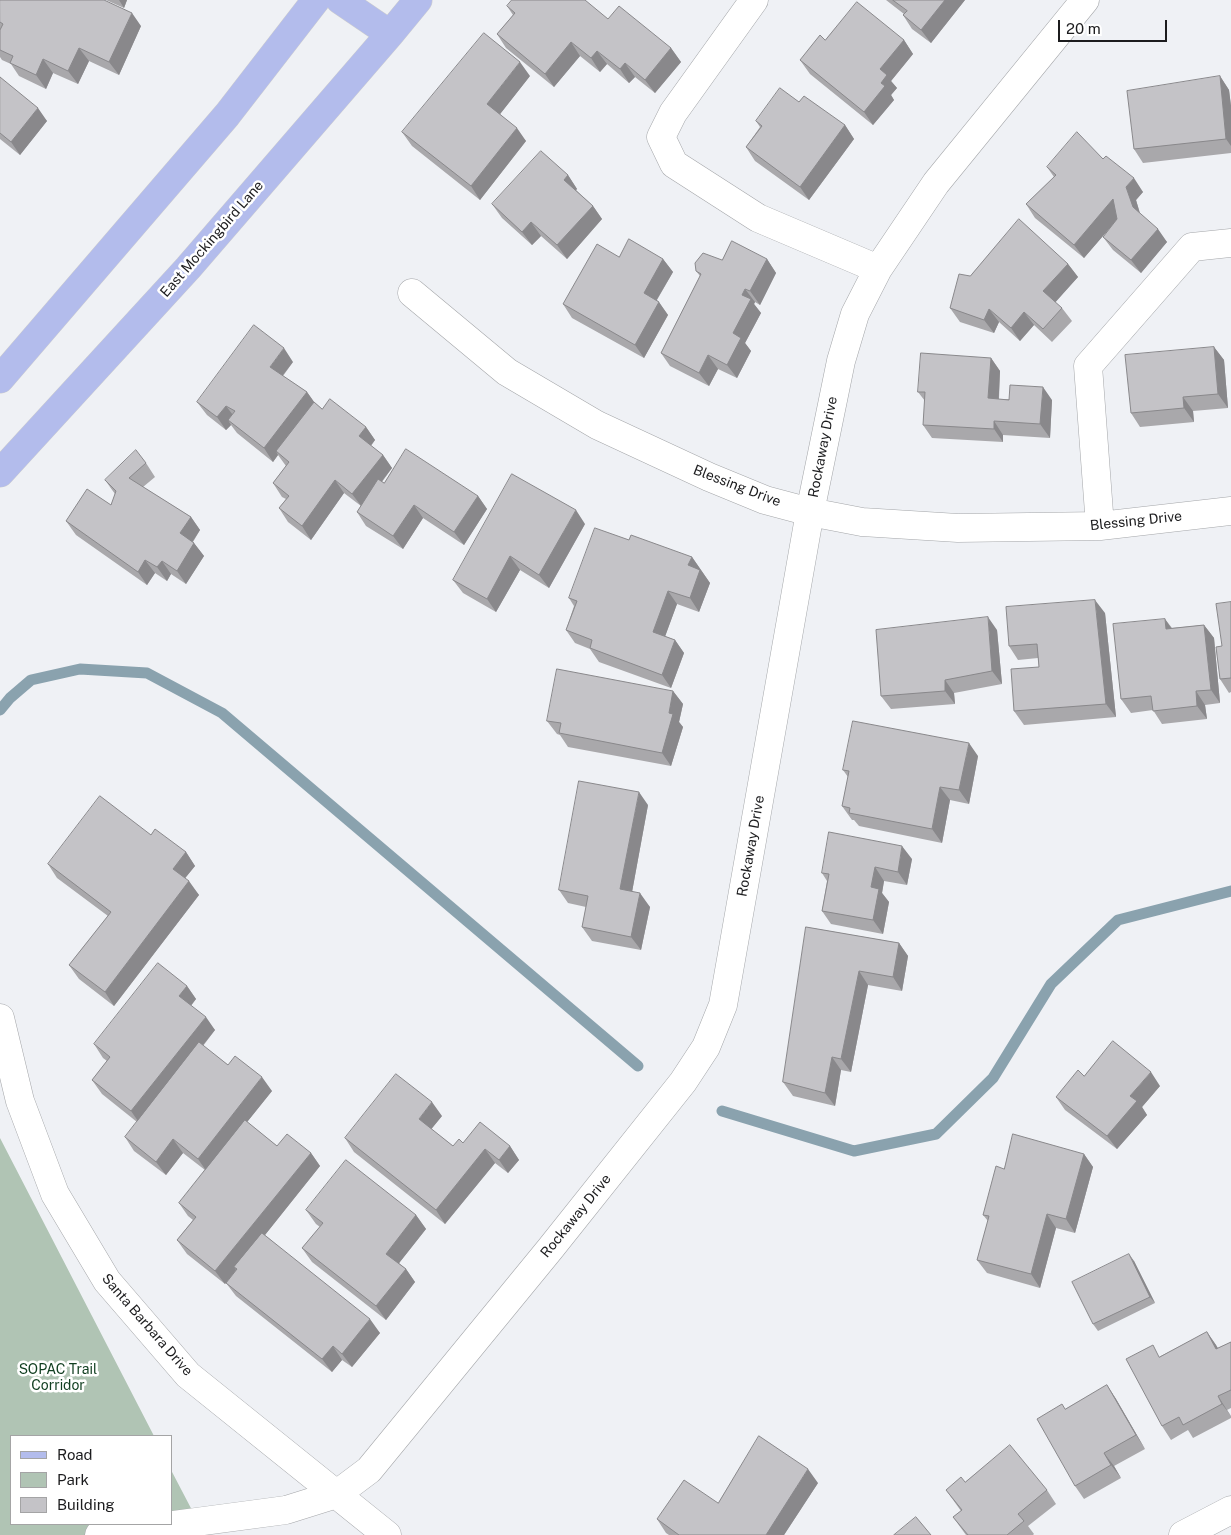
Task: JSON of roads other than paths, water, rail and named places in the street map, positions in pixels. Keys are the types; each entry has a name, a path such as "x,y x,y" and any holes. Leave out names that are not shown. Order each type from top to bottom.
{"main road":[{"path":"0,380 227,115 316,0"},
{"path":"340,0 390,34"},
{"name":"East Mockingbird Lane","path":"0,474 188,268 418,0"}],"street":[{"path":"754,0 673,113 661,137 674,164 758,218 878,269"},
{"name":"Rockaway Drive","path":"99,1535 286,1510 337,1494 369,1470 677,1090 706,1047 723,1005 810,512 841,361 855,314 878,269 936,183 1085,0"},
{"path":"1100,526 1088,366 1192,247 1231,243"},
{"name":"Blessing Drive","path":"412,293 507,372 598,425 709,477 765,500 810,512 862,522 958,528 1100,526 1231,511"},
{"name":"Santa Barbara Drive","path":"0,1018 20,1100 55,1194 106,1281 188,1375 387,1535"},
{"path":"1183,1535 1231,1510"}],"waterway":[{"path":"0,710 10,698 31,680 80,669 147,673 222,713 638,1066"},
{"path":"722,1111 854,1151 936,1134 993,1078 1051,984 1118,920 1231,891"}],"park label":[{"name":"SOPAC Trail Corridor","path":"58,1378"}]}
